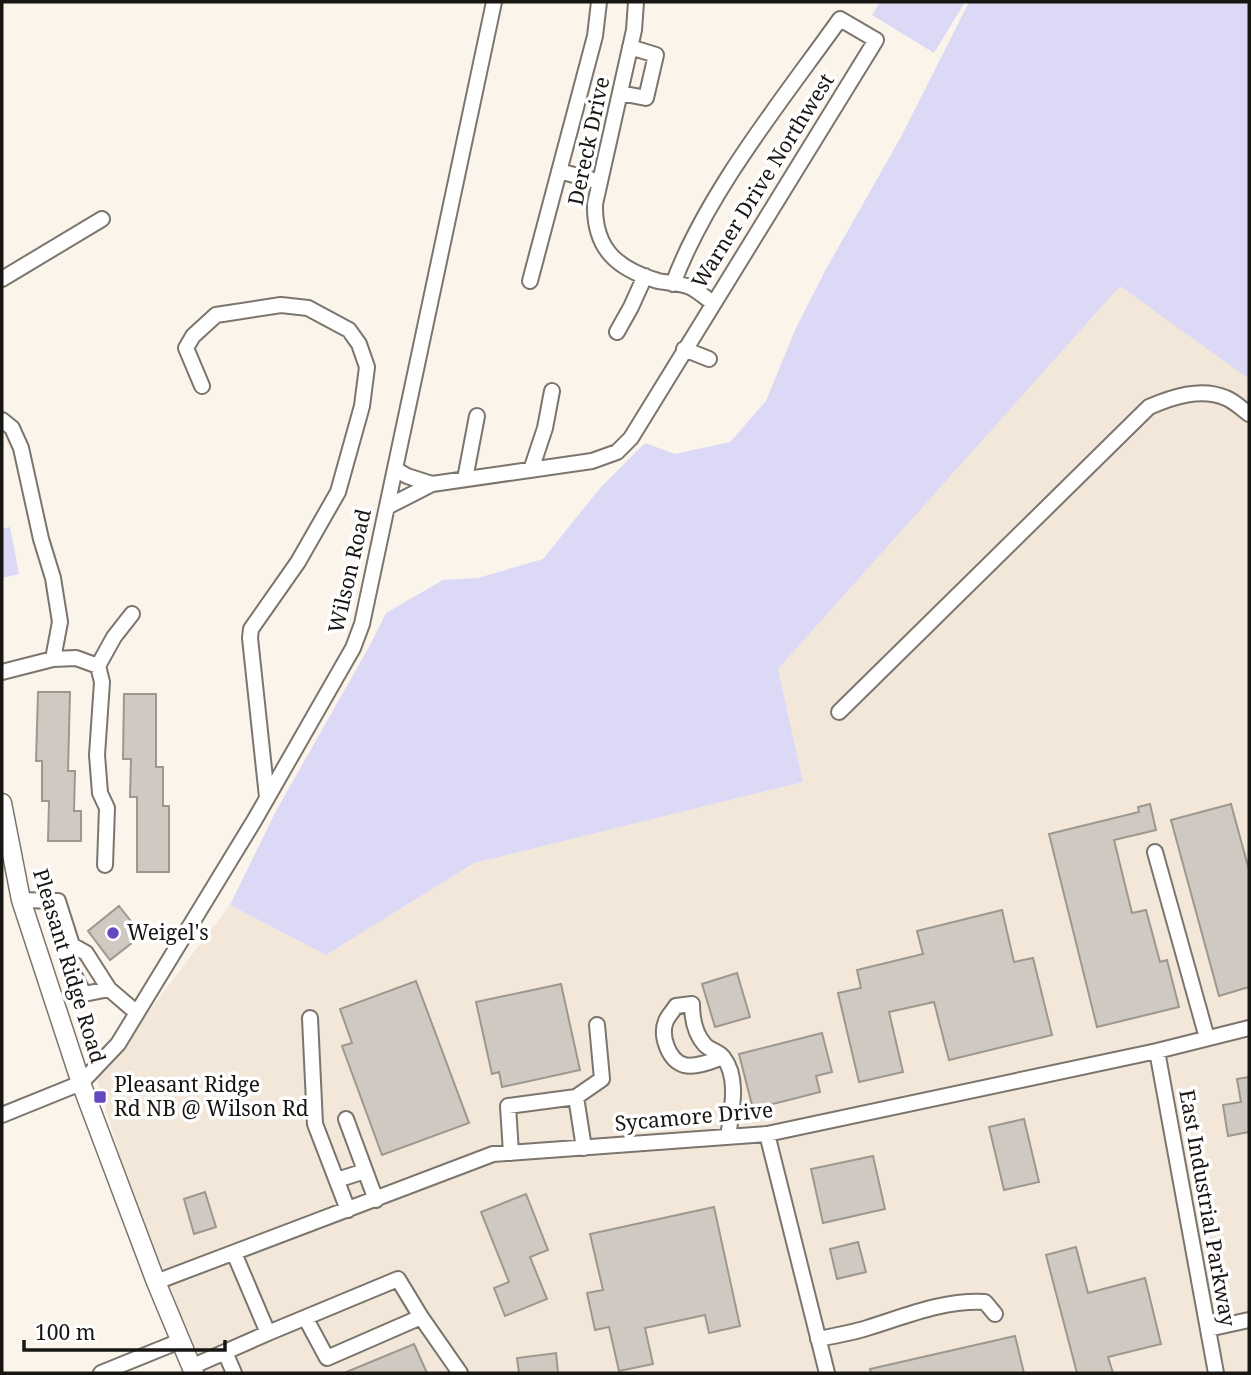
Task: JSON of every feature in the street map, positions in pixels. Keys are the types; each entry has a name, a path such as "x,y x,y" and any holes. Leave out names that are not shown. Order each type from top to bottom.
{"main road":[{"name":"Pleasant Ridge Road","path":"2,803 21,900 81,1083 156,1282 193,1370"}],"street":[{"name":"Wilson Road","path":"81,1083 118,1044 353,648 362,624 494,2"},
{"path":"530,281 595,36 599,2"},
{"name":"Dereck Drive","path":"636,2 630,47 595,204 594,224 602,243 616,263 626,270 690,288 713,303"},
{"name":"Warner Drive Northwest","path":"395,469 432,484 592,461 617,452 631,438 876,40 840,19 743,155 686,250 673,284"},
{"path":"620,93 646,98 656,55 630,47"},
{"path":"559,171 600,182"},
{"path":"2,279 102,219"},
{"path":"617,331 645,276"},
{"path":"202,386 186,348 192,336 216,315 274,305 308,308 349,330 359,344 367,367 362,405 338,492 298,562 251,629 267,797"},
{"path":"684,349 709,359"},
{"path":"531,470 545,428 552,391"},
{"path":"839,712 1149,407 1177,396 1203,393 1226,397 1249,414"},
{"path":"465,479 477,416"},
{"path":"2,420 12,428 21,448 41,539 53,578 60,622 53,659"},
{"path":"387,507 432,484"},
{"path":"105,865 107,808 100,793 97,755 102,682 98,666 114,637 132,614"},
{"path":"2,672 53,659 76,658 98,666"},
{"path":"1155,852 1207,1038"},
{"path":"21,900 58,901 72,944 86,953 109,989 137,1013"},
{"path":"72,944 66,959 84,994 109,989"},
{"path":"723,1057 702,1064 683,1065 672,1056 664,1038 665,1022 676,1006 692,1004 693,1022 704,1044 723,1057 733,1079 728,1137"},
{"path":"310,1018 315,1124 348,1210"},
{"path":"512,1153 508,1106 576,1097 602,1079 597,1025"},
{"name":"Sycamore Drive","path":"156,1282 493,1154 767,1134 1157,1051 1249,1028"},
{"name":"East Industrial Parkway","path":"1157,1051 1216,1373"},
{"path":"2,1115 81,1083"},
{"path":"576,1097 583,1148"},
{"path":"346,1119 376,1200"},
{"path":"767,1134 827,1373"},
{"path":"337,1180 365,1171"},
{"path":"234,1253 268,1333"},
{"path":"193,1370 225,1352 398,1279 460,1373"},
{"path":"818,1339 864,1329 923,1309 964,1301 985,1302 995,1314"},
{"path":"306,1319 327,1358 421,1317"},
{"path":"1208,1329 1249,1320"},
{"path":"101,1373 180,1341"},
{"path":"225,1352 234,1373"}],"shaded area":[{"path":"880,2 965,2 934,53 872,15"},
{"path":"969,2 1249,2 1249,379 1120,286 778,669 803,782 474,863 326,955 230,905 276,811 386,613 443,580 478,578 543,559 601,487 645,443 675,454 730,442 766,401 795,330 826,269 901,137"},
{"path":"1120,285 1249,379 1249,1373 184,1373 97,1079 230,905 326,955 474,863 803,782 778,669"},
{"path":"10,527 19,574 2,578 2,529"}],"building":[{"path":"38,692 70,692 68,771 75,771 74,811 81,811 81,841 48,841 49,801 42,801 42,761 36,761"},
{"path":"124,694 156,694 156,767 163,767 163,806 169,806 169,872 137,872 137,797 130,797 131,759 123,759"},
{"path":"1150,804 1156,830 1114,840 1132,913 1146,910 1160,962 1167,960 1179,1007 1097,1027 1049,834 1139,812 1138,807"},
{"path":"1231,804 1249,870 1249,987 1219,996 1171,820"},
{"path":"119,906 142,935 110,960 88,931"},
{"path":"1002,910 1014,962 1033,958 1052,1035 949,1060 934,1002 889,1012 903,1072 859,1082 838,993 861,988 857,970 923,954 917,931"},
{"path":"737,973 750,1017 715,1027 702,984"},
{"path":"416,981 469,1123 382,1155 342,1046 352,1043 340,1009"},
{"path":"561,984 580,1070 502,1087 499,1072 492,1074 476,1002"},
{"path":"822,1033 832,1072 816,1076 820,1092 753,1109 739,1054"},
{"path":"1249,1077 1249,1132 1228,1136 1223,1105 1241,1102 1237,1079"},
{"path":"1024,1119 1039,1182 1004,1190 989,1127"},
{"path":"873,1156 885,1209 823,1223 811,1169"},
{"path":"205,1192 216,1227 194,1234 184,1199"},
{"path":"526,1194 548,1250 530,1257 547,1299 505,1316 494,1288 509,1282 481,1212"},
{"path":"714,1207 740,1326 709,1333 705,1315 645,1328 653,1364 619,1371 609,1327 595,1330 587,1293 603,1290 590,1234"},
{"path":"858,1242 866,1272 837,1279 830,1249"},
{"path":"1076,1247 1088,1293 1145,1278 1161,1344 1108,1357 1113,1373 1077,1373 1046,1255"},
{"path":"1015,1336 1024,1373 871,1373 870,1369"},
{"path":"414,1344 427,1373 344,1373"},
{"path":"556,1353 558,1373 519,1373 517,1358"}],"place":[{"name":"Weigel's","path":"113,933"},
{"name":"Pleasant Ridge Rd NB @ Wilson Rd","path":"100,1097"}]}
